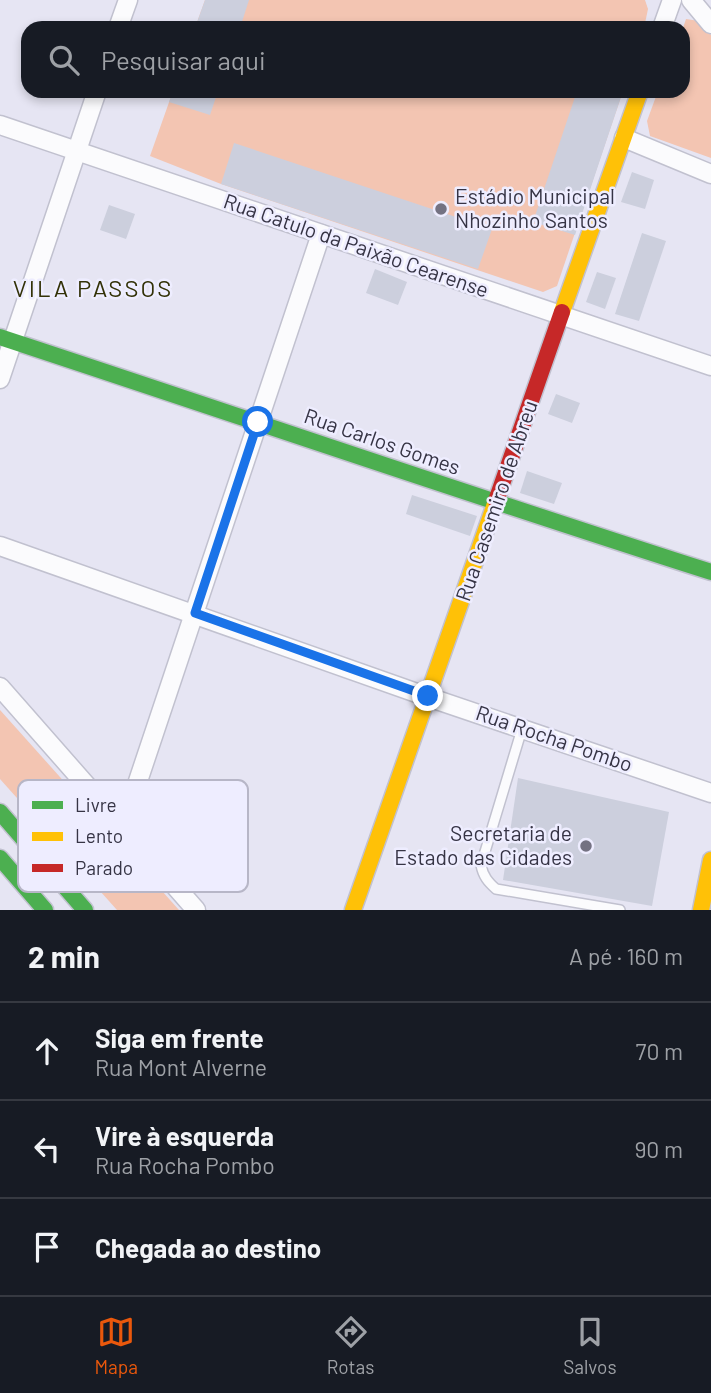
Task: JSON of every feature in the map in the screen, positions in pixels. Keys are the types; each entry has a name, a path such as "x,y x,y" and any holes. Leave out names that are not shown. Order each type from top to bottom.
{"street":[{"path":"120,21 128,0"},
{"path":"664,21 672,0"},
{"path":"691,0 711,24"},
{"path":"0,379 6,339 95,98"},
{"name":"Rua Casemiro de Abreu","path":"353,910 638,98"},
{"name":"Rua Catulo da Paixão Cearense","path":"0,125 711,366"},
{"path":"624,138 711,174"},
{"path":"139,780 321,234"},
{"name":"Rua Carlos Gomes","path":"6,339 711,572"},
{"name":"Rua Rocha Pombo","path":"0,546 711,793"},
{"path":"0,687 82,780"},
{"path":"0,812 18,833"},
{"path":"0,858 18,879"},
{"path":"701,910 711,860"},
{"path":"29,892 45,910"},
{"path":"69,892 85,910"},
{"path":"180,892 196,910"}],"lane":[{"path":"522,729 481,865 482,873 496,889 620,910"}],"shaded area":[{"path":"205,0 645,0 648,9 645,21 198,21"},
{"path":"686,19 699,21 711,35 711,158 650,136 647,121 655,98 690,98 690,21"},
{"name":"Estádio Municipal Nhozinho Santos","path":"171,98 621,98 557,286 543,292 221,184 150,156"},
{"path":"0,710 63,780 18,780 18,799 0,779"},
{"path":"101,892 163,892 179,910 117,910"}],"building":[{"path":"205,0 249,0 242,21 198,21"},
{"path":"170,98 216,98 210,115 169,102"},
{"path":"575,98 621,98 575,235 533,222"},
{"path":"234,143 492,229 478,269 221,184"},
{"path":"632,172 654,180 645,209 621,202"},
{"path":"109,205 135,214 126,239 100,230"},
{"path":"642,233 666,241 639,321 615,314"},
{"path":"375,269 407,282 398,305 366,293"},
{"path":"597,272 616,278 605,309 586,302"},
{"path":"556,394 580,403 572,423 548,414"},
{"path":"527,471 562,483 554,504 520,493"},
{"path":"412,495 477,516 470,536 406,514"},
{"name":"Secretaria de Estado das Cidades","path":"518,778 669,812 652,906 503,880"}],"traffic: fast":[{"path":"0,337 711,572"},
{"path":"0,812 18,833"},
{"path":"0,858 18,879"},
{"path":"29,892 45,910"},
{"path":"69,892 85,910"}],"traffic: slow":[{"path":"562,312 638,98"},
{"path":"353,910 496,501"},
{"path":"701,910 711,860"}],"traffic: jam":[{"path":"496,501 562,312"}],"place":[{"name":"Estádio Municipal Nhozinho Santos","path":"441,209"},
{"name":"Secretaria de Estado das Cidades","path":"586,846"}],"district":[{"name":"VILA PASSOS","path":"93,289"}],"route":[{"path":"258,422 195,613 428,696"}]}
